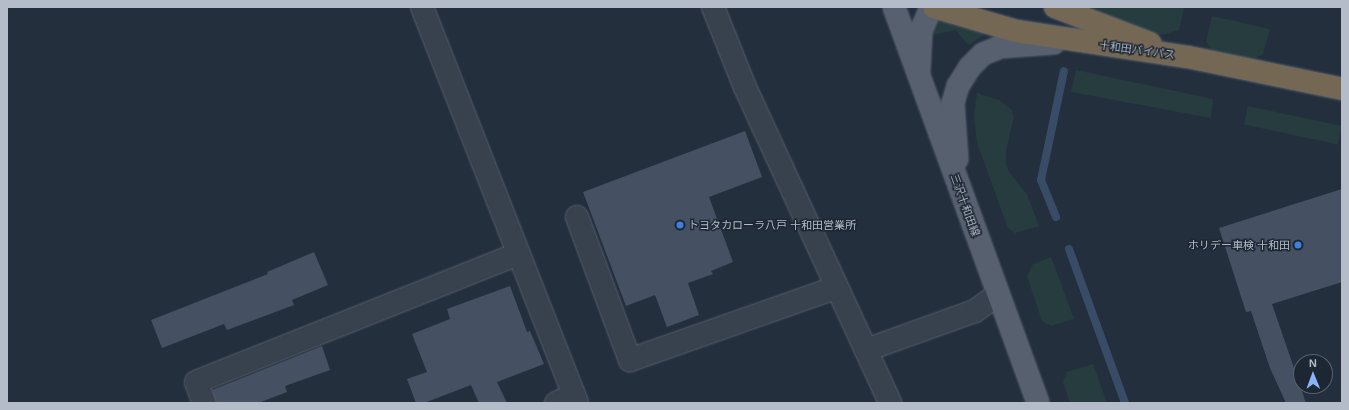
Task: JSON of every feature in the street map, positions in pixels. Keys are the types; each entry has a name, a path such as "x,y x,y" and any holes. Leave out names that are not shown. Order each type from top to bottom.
{"highway":[{"name":"十和田バイパス","path":"933,7 1016,31 1188,58 1342,89"},
{"path":"1055,7 1188,58"}],"main road":[{"name":"三沢十和田線","path":"894,7 997,295 1038,403"},
{"path":"918,74 921,32 933,7"},
{"path":"961,194 953,103 958,86 970,66 984,54 1000,47 1027,43 1079,42"}],"street":[{"path":"422,7 518,254 569,400"},
{"path":"713,7 744,85 890,403"},
{"path":"577,217 630,360 837,287"},
{"path":"204,403 196,382 518,254"},
{"path":"866,350 975,311 997,295"}],"green space":[{"path":"1093,7 1184,8 1179,30 1162,35 1092,12"},
{"path":"1212,16 1270,29 1263,54 1254,59 1212,50 1206,42"},
{"path":"945,21 955,26 987,33 968,45 956,30 933,35 933,27 936,22"},
{"path":"1076,70 1213,99 1211,118 1071,92"},
{"path":"977,93 999,100 1012,110 1014,117 1006,150 1006,165 1009,172 1027,194 1039,226 1015,233 1008,228 977,143 974,116"},
{"path":"1248,106 1342,126 1338,145 1244,125"},
{"path":"1051,257 1074,319 1051,326 1042,321 1027,276 1033,264"},
{"path":"1093,364 1107,403 1070,403 1063,381 1067,372"}],"building":[{"path":"745,131 762,177 709,197 733,262 711,271 713,274 688,283 699,315 667,327 655,295 626,306 583,192"},
{"path":"1342,189 1342,282 1272,304 1293,365 1293,394 1303,394 1306,403 1286,403 1270,368 1251,311 1246,312 1219,228"},
{"path":"314,252 328,285 292,300 294,305 227,330 224,324 162,348 151,320 268,274 267,272"},
{"path":"510,286 527,332 530,331 544,364 497,382 507,403 479,403 471,385 424,403 416,403 407,379 427,372 412,334 450,319 447,309"},
{"path":"322,346 330,370 285,386 287,392 258,403 216,403 212,390"}],"waterway":[{"path":"1056,217 1041,180 1064,71"},
{"path":"1069,249 1125,403"}],"place":[{"name":"トヨタカローラ八戸 十和田営業所","path":"680,225"},
{"name":"ホリデー車検 十和田","path":"1298,245"}]}
